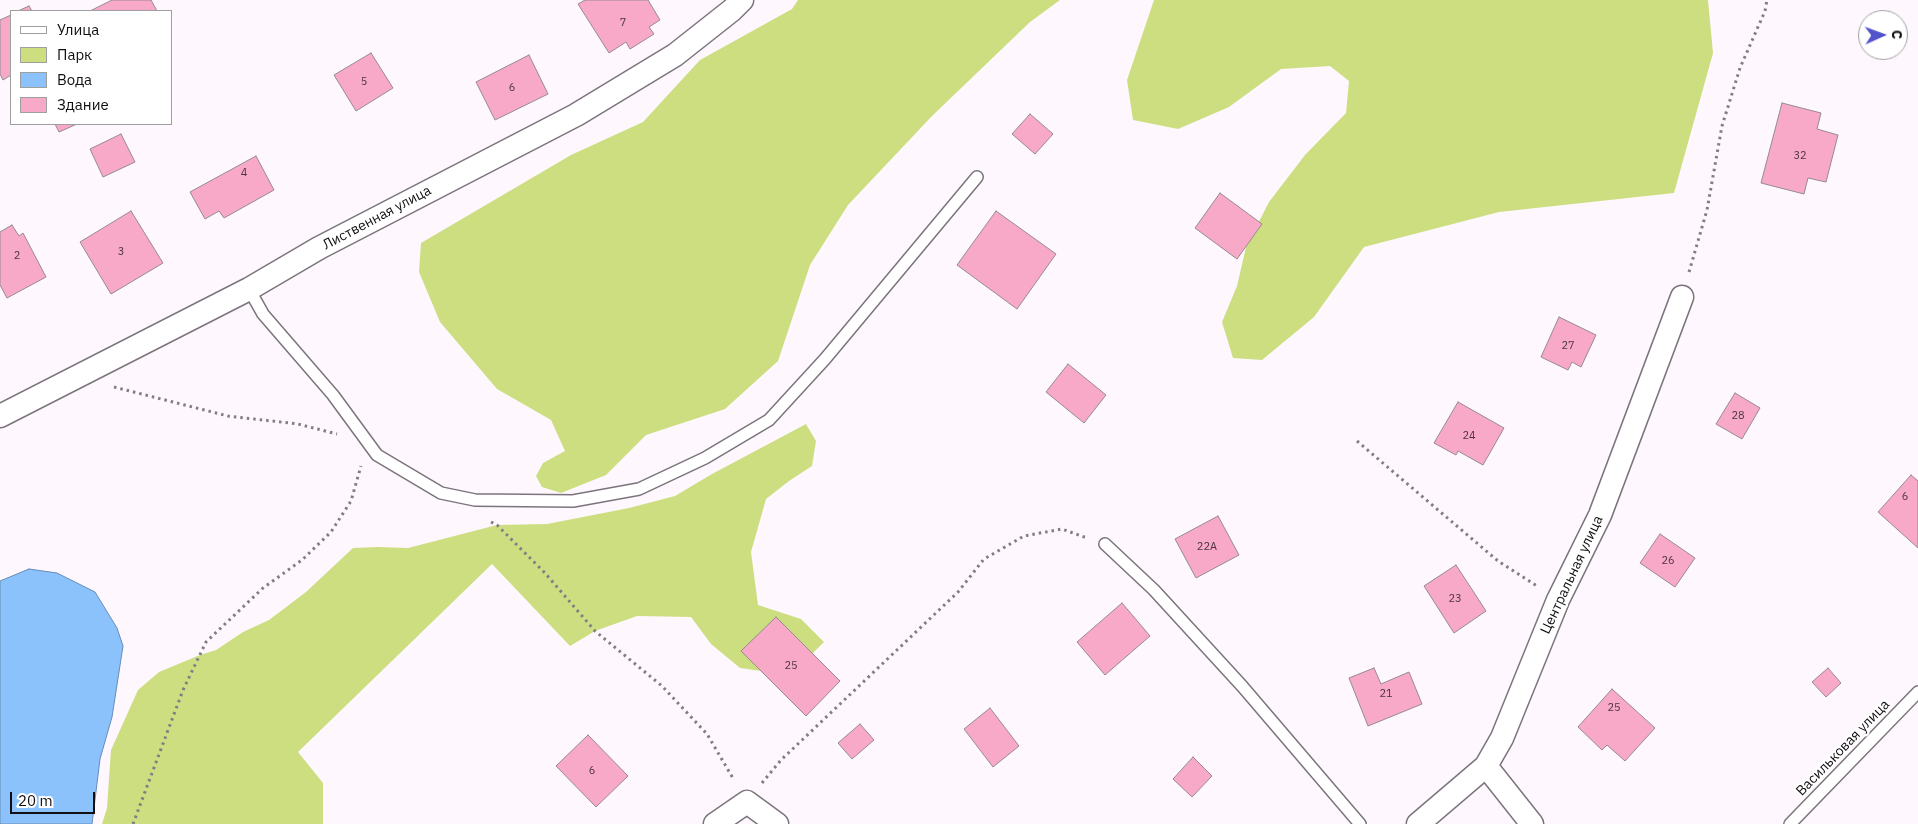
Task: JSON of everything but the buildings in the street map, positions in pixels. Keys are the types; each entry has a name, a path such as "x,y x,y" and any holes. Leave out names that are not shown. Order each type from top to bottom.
{"street":[{"name":"Лиственная улица","path":"0,416 249,289 319,248 576,115 675,55 742,0"},
{"name":"Центральная улица","path":"1418,824 1486,766 1502,738 1558,600 1600,515 1682,297"},
{"path":"1486,766 1532,824"},
{"path":"714,824 747,802 777,824"}],"lane":[{"path":"249,289 263,314 333,395 377,455 441,493 475,500 574,502 639,490 705,458 769,420 826,358 977,177"},
{"path":"1104,544 1154,590 1242,686 1360,824"},
{"name":"Васильковая улица","path":"1790,824 1918,692"}],"path":[{"path":"1682,297 1707,210 1722,126 1740,68 1765,11 1767,0"},
{"path":"78,377 137,394 228,416 298,424 368,442 351,501 331,532 302,560 263,588 206,642 182,690 133,824"},
{"path":"1357,441 1498,561 1558,600"},
{"path":"489,521 497,525 545,573 595,632 662,686 706,734 747,802 780,760 958,592 984,559 1024,536 1062,529 1104,544"}],"green space":[{"path":"798,0 1060,0 1030,22 932,116 848,205 810,265 778,361 725,409 646,435 606,475 561,493 542,487 536,476 543,463 565,451 551,420 497,389 440,322 419,272 421,243 571,155 643,122 700,60 792,9"},
{"path":"1154,0 1708,0 1713,53 1674,193 1499,212 1364,247 1314,317 1262,360 1233,358 1222,322 1237,286 1246,247 1269,202 1305,155 1346,113 1349,81 1330,66 1281,69 1229,107 1178,129 1133,120 1127,80"},
{"path":"806,424 816,441 812,466 766,499 751,552 758,605 801,619 824,642 806,660 782,674 740,668 711,644 691,617 637,616 595,631 570,646 492,564 298,752 323,783 323,824 102,824 107,808 111,750 138,690 159,672 216,650 243,632 269,620 306,592 353,548 408,548 497,525 547,524 629,508 675,496"}],"water":[{"path":"29,569 57,573 95,592 117,628 123,646 112,717 100,759 92,824 0,824 0,581"}]}
